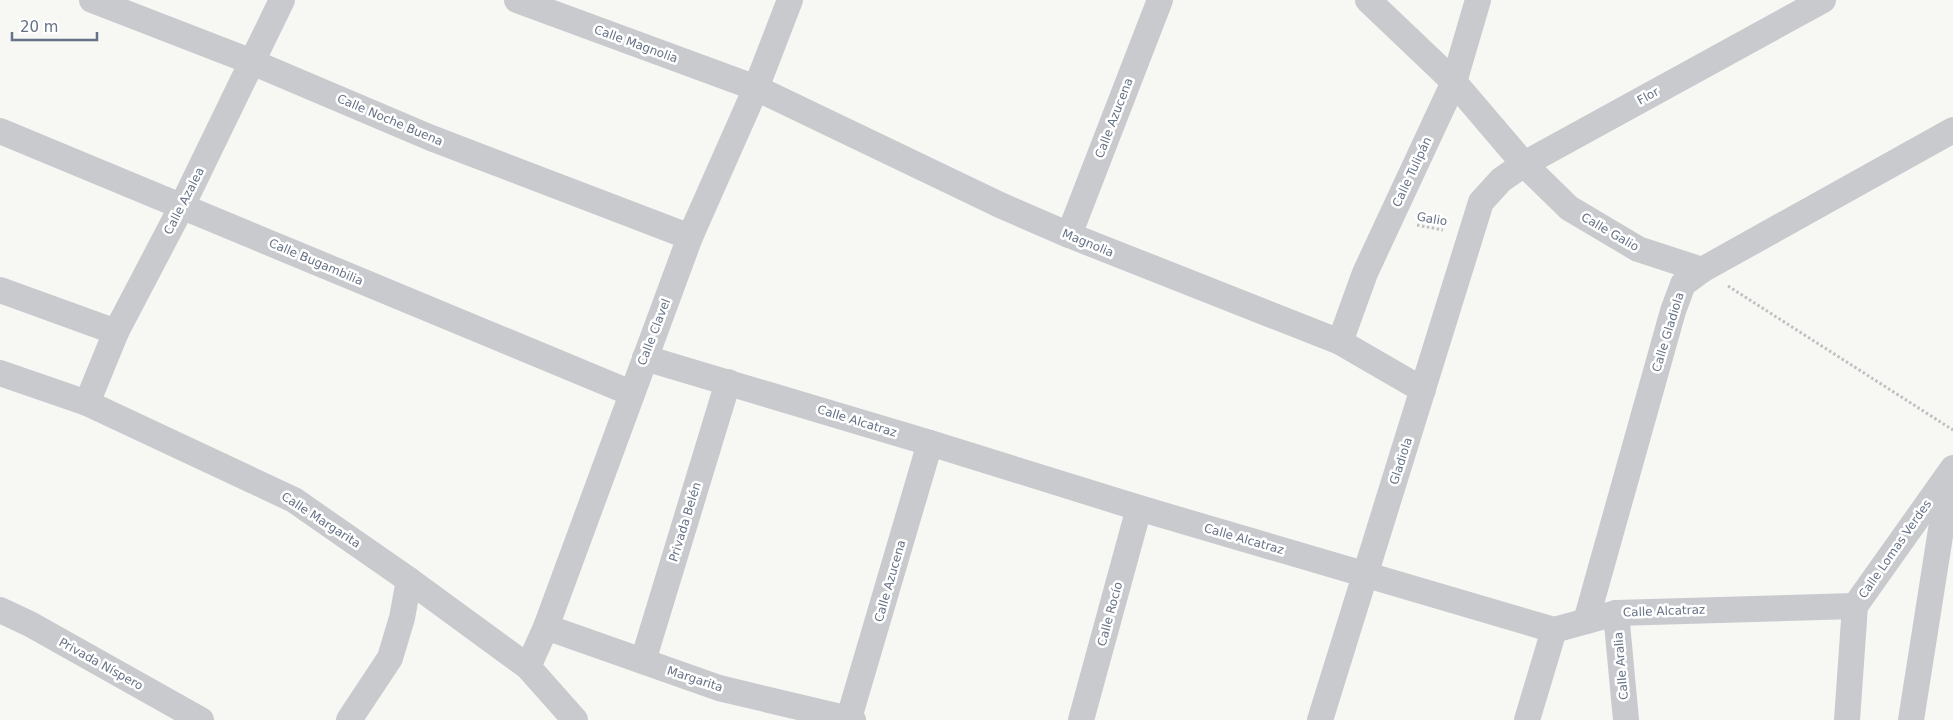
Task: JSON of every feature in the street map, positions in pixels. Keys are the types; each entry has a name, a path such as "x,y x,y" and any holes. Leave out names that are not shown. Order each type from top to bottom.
{"street":[{"name":"Calle Noche Buena","path":"92,0 252,62 431,138 690,237"},
{"name":"Calle Azalea","path":"87,403 116,332 182,206 282,0"},
{"name":"Calle Magnolia","path":"517,0 756,88"},
{"name":"Calle Clavel","path":"528,667 546,627 690,237 756,88 790,0"},
{"name":"Calle Azucena","path":"1069,236 1160,0"},
{"name":"Calle Galio","path":"1368,0 1454,82 1524,164 1569,208 1638,249 1702,270"},
{"name":"Calle Tulipán","path":"1340,342 1365,273 1454,82 1478,0"},
{"name":"Flor","path":"1481,202 1501,180 1524,164 1823,0"},
{"name":"Magnolia","path":"756,88 1069,236 1340,342 1423,390"},
{"name":"Calle Gladiola","path":"1586,621 1673,311 1683,284 1702,270 1953,130"},
{"name":"Calle Bugambilia","path":"0,131 631,393"},
{"name":"Gladiola","path":"1320,720 1481,202"},
{"path":"0,290 116,332"},
{"name":"Calle Alcatraz","path":"645,358 1139,508 1554,630 1616,613 1855,606"},
{"name":"Calle Margarita","path":"0,373 87,403 294,500 528,667 575,720"},
{"name":"Privada Belén","path":"643,661 728,382"},
{"name":"Calle Azucena","path":"851,719 930,443"},
{"name":"Calle Lomas Verdes","path":"1847,720 1855,606 1951,470"},
{"name":"Calle Lomas Verdes","path":"1911,720 1951,470"},
{"name":"Calle Rocío","path":"1081,720 1139,508"},
{"path":"349,720 390,658 402,618 408,580"},
{"name":"Privada Níspero","path":"0,610 30,624 202,720"},
{"name":"Calle Aralia","path":"1616,613 1626,720"},
{"name":"Margarita","path":"546,627 719,688 851,719"},
{"path":"1527,720 1554,630"}],"path":[{"name":"Galio","path":"1390,220 1442,230 1471,232"},
{"path":"1702,270 1953,430"}]}
